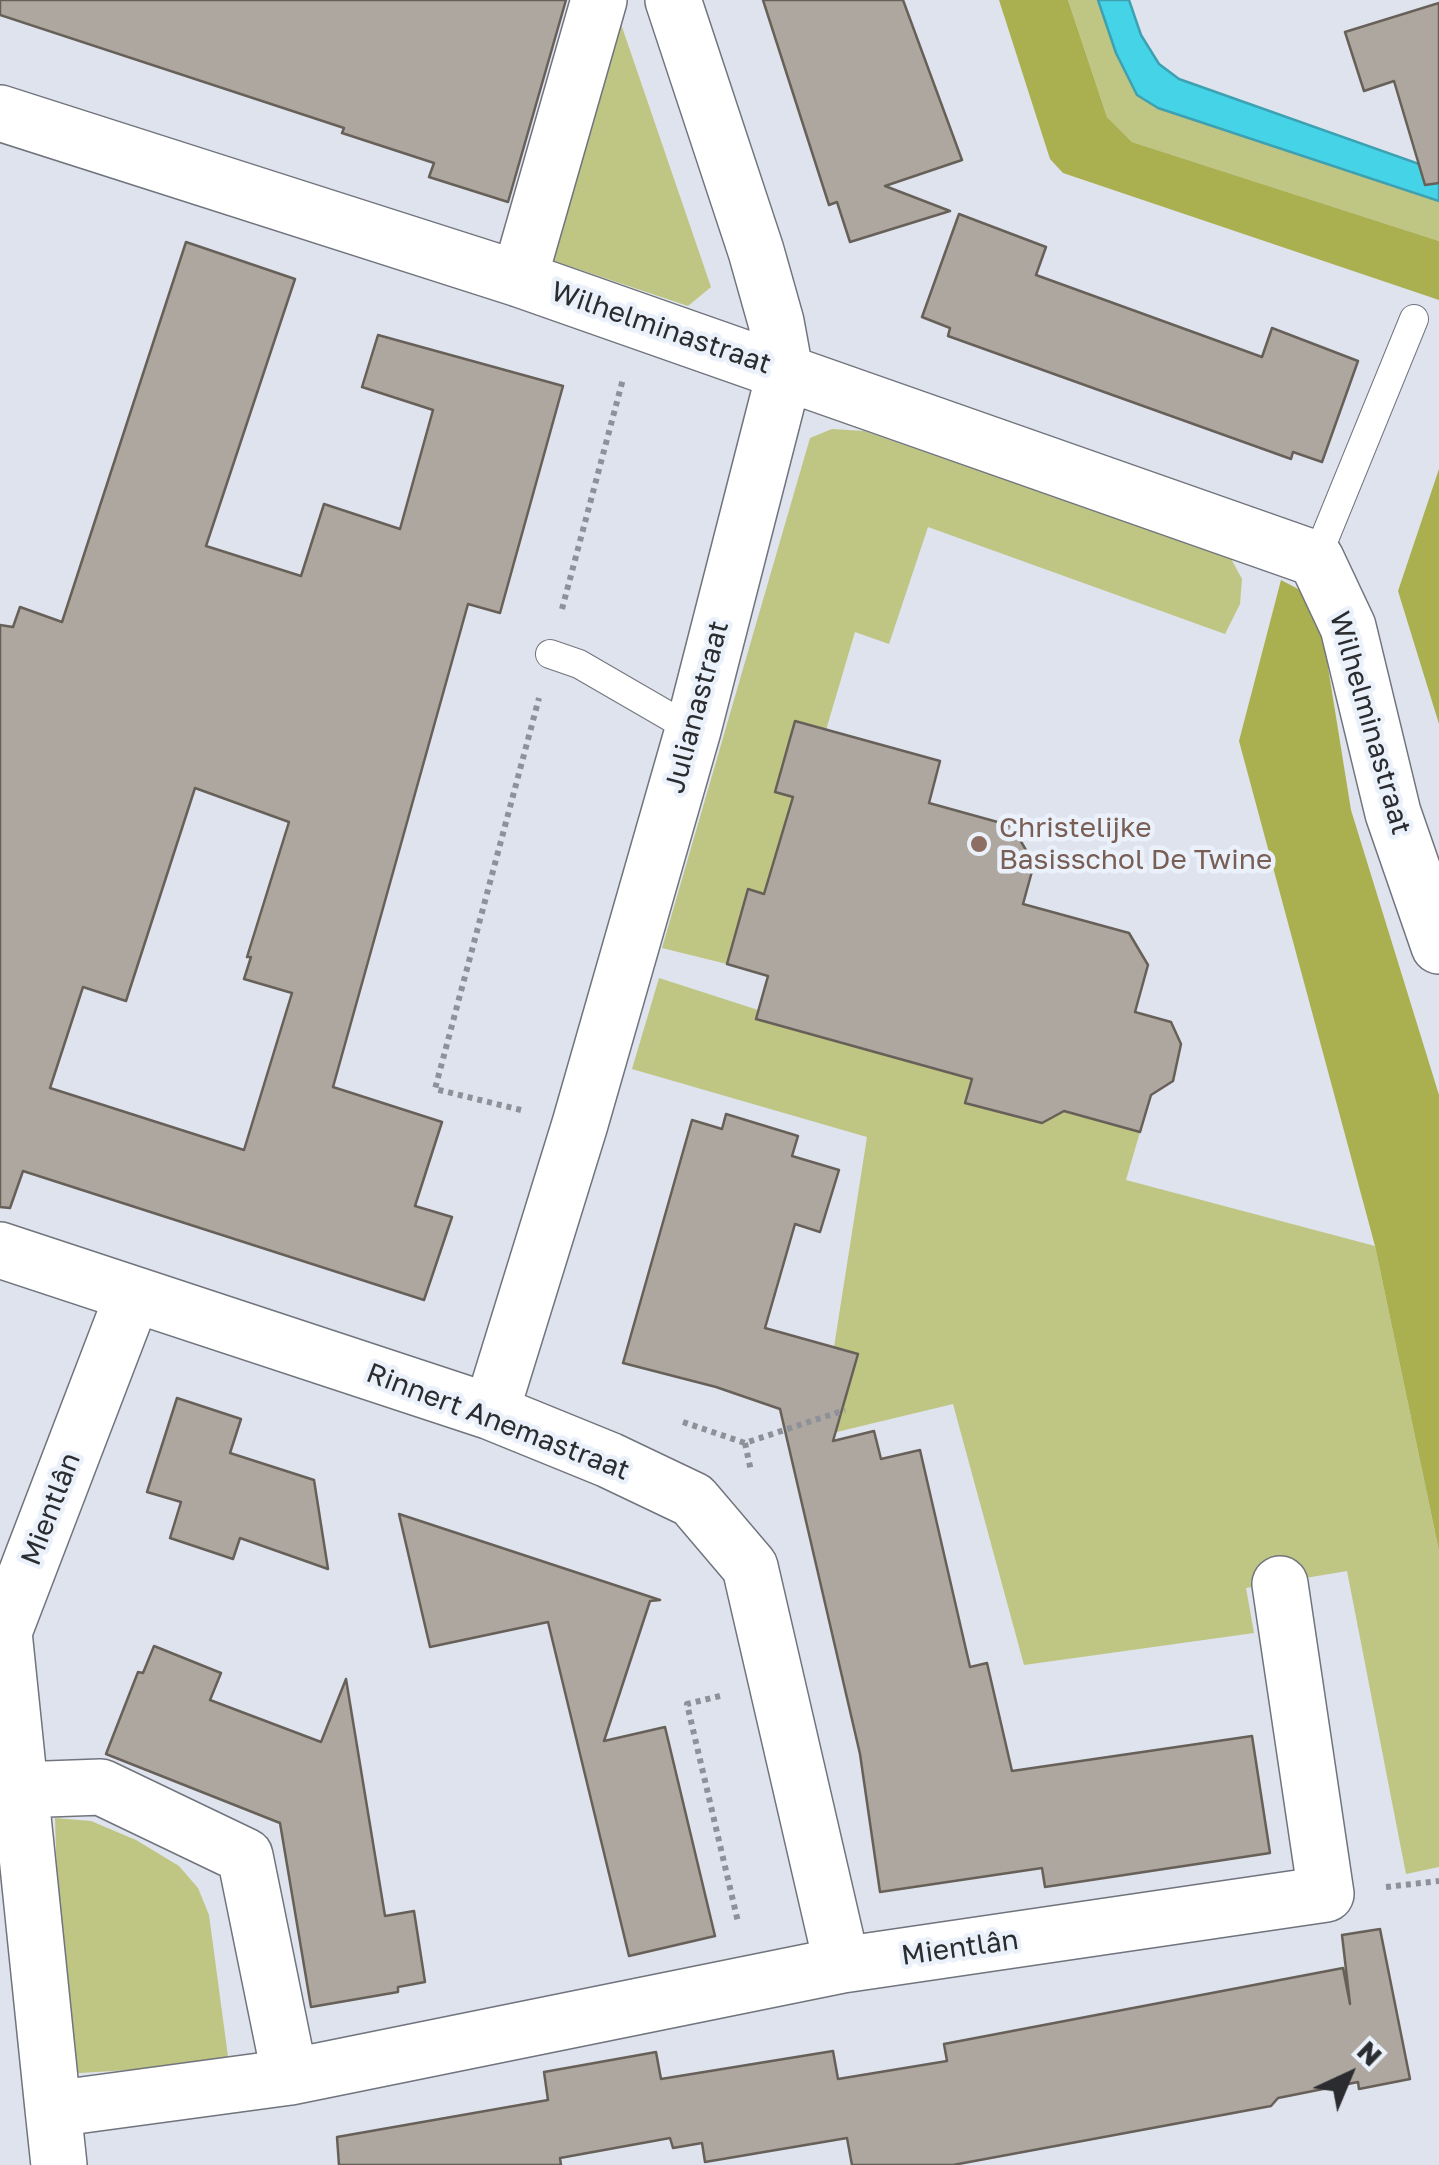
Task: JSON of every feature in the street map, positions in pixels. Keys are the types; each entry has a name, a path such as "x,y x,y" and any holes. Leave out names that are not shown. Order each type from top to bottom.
{"street":[{"path":"520,279 599,0"},
{"name":"Julianastraat","path":"490,1412 580,1124 692,730 785,371 756,251 673,0"},
{"name":"Wilhelminastraat","path":"0,114 520,279 1316,560 1348,627 1393,813 1439,946"},
{"name":"Rinnert Anemastraat","path":"0,1250 490,1412 609,1460 693,1500 750,1567 842,1966"},
{"name":"Mientlân","path":"59,2165 4,1632 133,1295"},
{"name":"Mientlân","path":"53,2109 290,2076 842,1966 1326,1894 1280,1584"},
{"path":"20,1790 101,1788 246,1856 290,2076"}],"lane":[{"path":"1316,560 1414,318"},
{"path":"550,654 579,664 692,730"}],"path":[{"path":"580,1124 435,1088 639,320"},
{"path":"672,1418 745,1442 845,1410"},
{"path":"752,1984 687,1704 774,1684"}],"green space":[{"path":"999,0 1068,0 1107,117 1132,142 1439,241 1439,300 1063,173 1050,159"},
{"path":"1068,0 1098,0 1116,53 1137,95 1159,108 1439,201 1439,241 1132,142 1107,117"},
{"path":"621,24 711,287 688,306 533,254 600,35"},
{"path":"832,429 864,431 1230,557 1242,579 1240,604 1225,634 928,527 889,644 855,632 826,730 775,791 796,798 764,894 747,890 727,964 662,948 810,438"},
{"path":"1439,469 1439,724 1398,591"},
{"path":"1281,580 1317,599 1351,810 1439,1095 1439,1551 1375,1246 1239,741"},
{"path":"659,978 972,1079 966,1103 1041,1123 1064,1111 1140,1132 1126,1180 1375,1246 1439,1551 1439,1867 1406,1874 1347,1571 1246,1588 1254,1633 1024,1665 953,1404 820,1436 867,1137 632,1069"},
{"path":"55,1818 91,1821 136,1840 179,1866 198,1888 209,1915 229,2064 63,2074"}],"water":[{"path":"1098,0 1129,0 1141,35 1159,64 1179,79 1439,171 1439,201 1158,108 1137,95 1116,53"}],"building":[{"path":"0,0 566,0 508,202 429,177 434,163 342,133 344,128 0,15"},
{"path":"763,0 903,0 962,160 885,186 950,211 850,242 837,202 829,205"},
{"path":"1439,3 1439,183 1425,185 1394,81 1364,91 1345,32"},
{"path":"959,214 1046,247 1036,275 1262,357 1272,328 1358,361 1322,462 1293,452 1291,459 948,336 950,328 922,317"},
{"path":"186,242 295,279 206,546 301,576 324,504 400,529 433,410 362,387 378,335 563,386 500,613 468,604 333,1087 442,1122 415,1206 452,1217 424,1300 23,1171 10,1208 0,1207 0,625 13,627 20,607 62,622","holes":["195,788 289,822 247,957 251,957 244,979 292,993 244,1150 50,1088 83,987 126,1001"]},
{"path":"795,721 940,761 929,803 1012,826 1034,864 1023,904 1129,933 1148,965 1135,1012 1171,1022 1181,1044 1173,1081 1151,1095 1140,1132 1064,1111 1042,1123 965,1103 972,1079 756,1019 768,976 727,964 748,889 764,894 793,797 775,792"},
{"path":"726,1114 798,1136 792,1156 839,1170 820,1232 795,1224 765,1328 858,1354 833,1441 874,1431 881,1459 920,1450 970,1667 987,1663 1012,1771 1252,1736 1270,1853 1045,1887 1042,1868 880,1892 860,1754 780,1409 716,1387 623,1363 692,1120 722,1129"},
{"path":"177,1398 241,1419 230,1453 314,1480 328,1569 240,1538 233,1559 170,1538 181,1502 147,1492"},
{"path":"399,1514 660,1600 650,1601 604,1741 665,1727 715,1936 629,1956 548,1622 430,1647"},
{"path":"154,1646 221,1673 210,1700 321,1742 346,1679 385,1916 414,1911 425,1982 398,1987 398,1992 311,2007 280,1823 106,1754 138,1672 143,1673"},
{"path":"1380,1929 1410,2079 1359,2089 1358,2082 1278,2098 1271,2106 953,2165 852,2165 847,2138 705,2162 702,2143 673,2148 670,2138 560,2158 561,2165 339,2165 337,2137 548,2100 544,2072 656,2052 661,2079 833,2051 838,2079 947,2061 944,2044 1343,1968 1350,2004 1342,1935"}],"place":[{"name":"Christelijke Basisschol De Twine","path":"979,844"}]}
